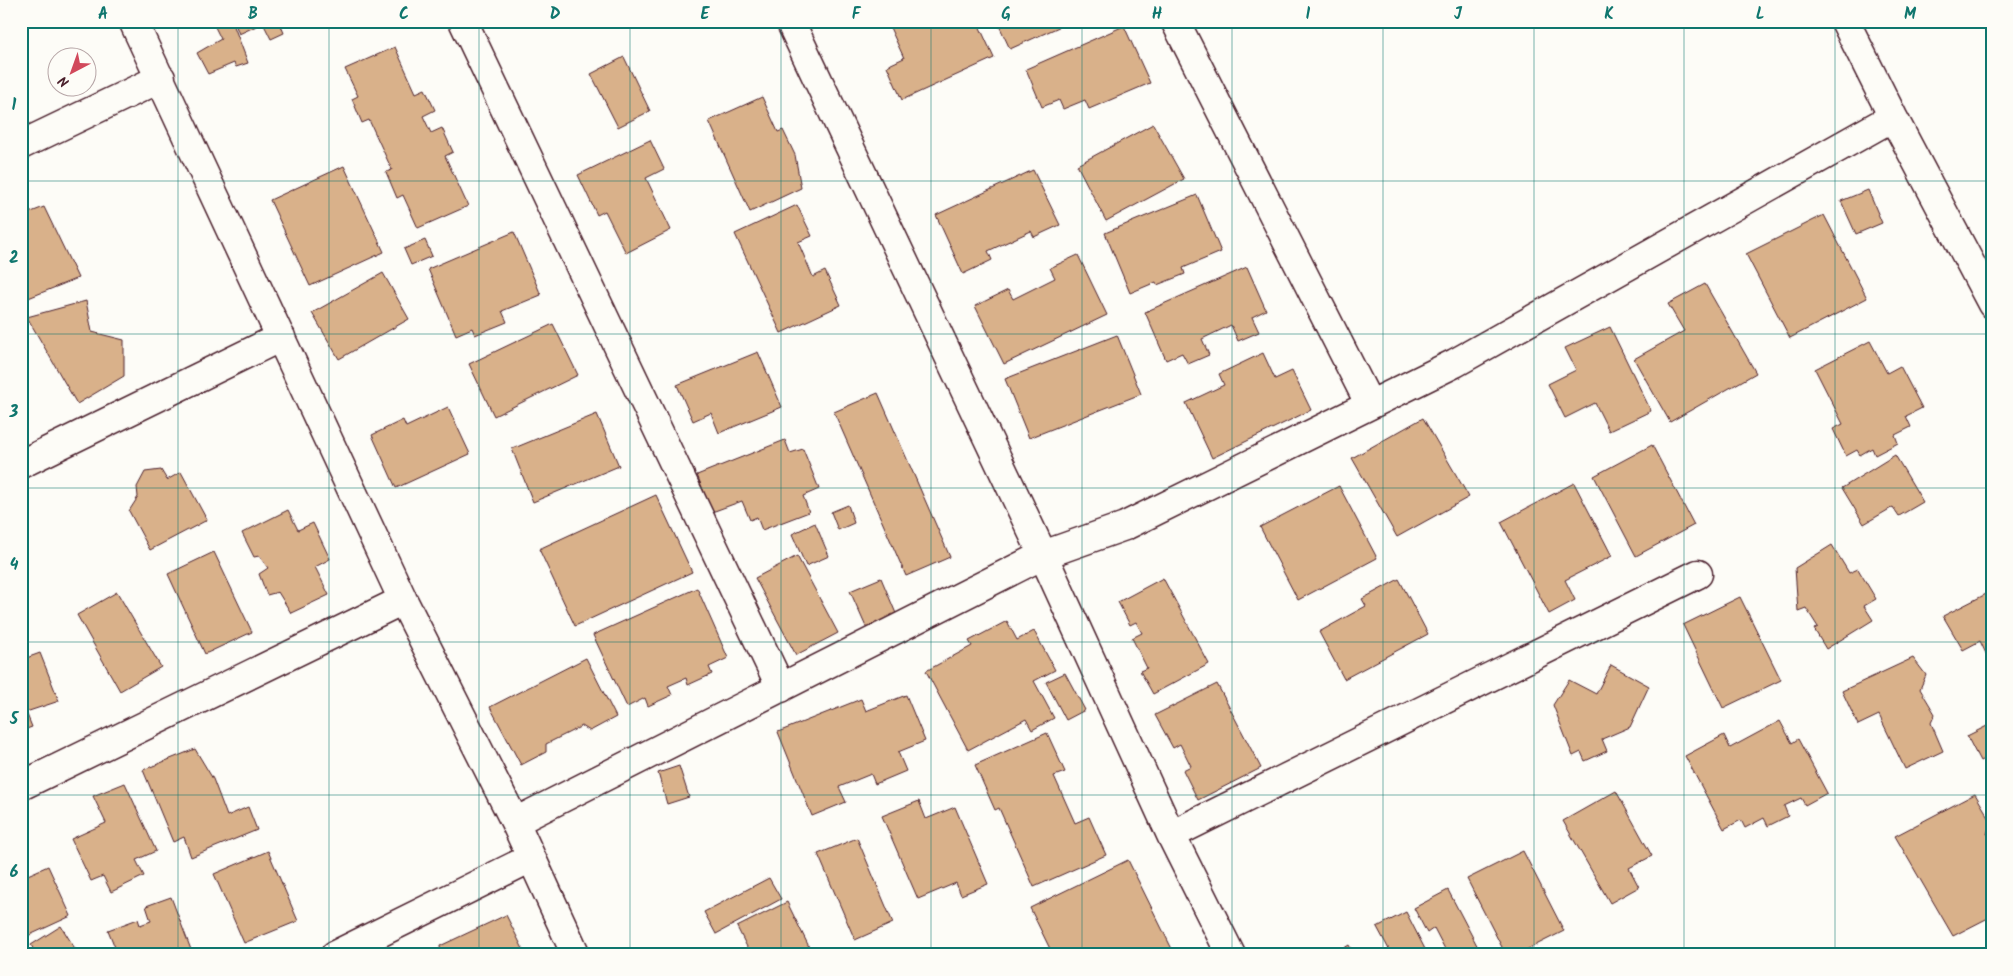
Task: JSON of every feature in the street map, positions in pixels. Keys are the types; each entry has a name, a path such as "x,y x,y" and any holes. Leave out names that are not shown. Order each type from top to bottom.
{"street":[{"path":"133,21 403,600 515,822 576,955"},
{"path":"463,21 780,688"},
{"path":"790,21 1043,555 1171,835 1231,955"},
{"path":"1175,21 1370,405"},
{"path":"1845,21 1893,117 1992,304"},
{"path":"21,145 161,78"},
{"path":"515,822 1043,555 1125,526 1455,363 1893,117"},
{"path":"21,464 281,337"},
{"path":"1171,835 1698,574"},
{"path":"21,786 403,600"},
{"path":"335,955 531,858"}],"building":[{"path":"212,21 232,21 248,63 236,67 234,63 208,74 197,53 221,39"},
{"path":"234,21 279,21 284,33 271,39 263,23 239,34"},
{"path":"887,21 977,21 994,58 902,100 887,66 904,58"},
{"path":"997,21 1072,21 1010,49"},
{"path":"1124,26 1150,83 1089,109 1085,100 1063,109 1059,100 1042,107 1026,69"},
{"path":"395,47 416,93 425,89 435,110 423,116 431,133 442,128 453,152 445,156 468,206 418,228 403,195 397,198 386,172 392,170 369,120 362,123 352,99 358,96 345,69"},
{"path":"624,57 650,111 618,127 591,74"},
{"path":"762,97 778,132 783,130 795,155 801,188 750,212 709,121"},
{"path":"1153,124 1184,179 1106,221 1077,165"},
{"path":"650,140 664,169 646,178 671,230 626,253 605,211 597,215 578,175"},
{"path":"344,166 384,252 310,286 270,200"},
{"path":"1033,170 1060,225 1034,237 1031,231 988,251 992,260 963,274 936,215"},
{"path":"1868,190 1882,223 1856,234 1841,201"},
{"path":"1197,195 1221,252 1183,268 1185,274 1157,285 1156,282 1130,293 1105,233"},
{"path":"797,205 812,236 798,242 813,277 825,271 841,305 781,333 735,234"},
{"path":"44,207 78,278 21,301 21,216"},
{"path":"1824,215 1867,298 1790,338 1746,254"},
{"path":"514,232 541,295 502,311 507,322 475,335 472,328 456,335 428,269"},
{"path":"425,240 432,256 411,265 404,249"},
{"path":"1078,255 1107,315 1004,364 975,306 1008,290 1013,299 1055,278 1050,268"},
{"path":"1247,267 1266,310 1252,317 1259,332 1238,341 1231,325 1202,339 1209,355 1188,364 1182,353 1166,360 1145,312"},
{"path":"383,273 409,319 339,359 312,313"},
{"path":"1705,284 1756,373 1670,422 1634,359 1684,331 1668,304"},
{"path":"86,301 92,332 124,340 124,376 77,404 27,317"},
{"path":"553,324 578,375 494,416 469,364"},
{"path":"1610,327 1651,411 1609,431 1595,403 1565,418 1548,384 1576,370 1565,348"},
{"path":"1117,335 1141,394 1029,438 1005,379"},
{"path":"1870,341 1887,373 1900,366 1922,408 1906,416 1911,427 1895,435 1898,443 1875,455 1872,448 1860,455 1857,450 1846,456 1833,429 1843,424 1815,369"},
{"path":"758,352 782,407 719,433 711,413 693,421 677,385"},
{"path":"1263,353 1275,379 1292,371 1311,410 1212,458 1186,403 1224,385 1219,374"},
{"path":"878,393 950,557 906,576 834,412"},
{"path":"448,407 470,454 396,488 372,435 403,420 406,427"},
{"path":"597,414 619,466 533,502 512,449"},
{"path":"1423,418 1469,497 1397,537 1352,458"},
{"path":"785,440 790,453 803,449 819,489 803,496 809,512 762,530 757,517 750,520 742,501 712,512 697,475"},
{"path":"1652,445 1694,525 1636,556 1594,476"},
{"path":"1895,455 1923,502 1899,516 1893,507 1864,524 1842,488"},
{"path":"161,470 167,480 181,472 207,520 150,550 129,511 138,497 137,487 145,472"},
{"path":"1574,483 1612,556 1565,580 1575,600 1549,614 1501,522"},
{"path":"1339,486 1377,558 1298,600 1260,527"},
{"path":"656,495 692,572 575,626 539,549"},
{"path":"848,505 854,523 838,530 831,512"},
{"path":"288,510 298,530 313,523 330,559 315,567 329,595 291,613 278,592 267,595 259,574 268,568 259,556 254,557 242,533"},
{"path":"815,523 829,556 806,566 792,534"},
{"path":"1832,545 1849,573 1858,569 1876,599 1864,606 1873,620 1826,649 1814,629 1818,627 1806,608 1798,611 1795,568"},
{"path":"214,552 252,632 205,654 168,574"},
{"path":"797,556 838,633 796,655 755,578"},
{"path":"881,578 900,623 870,636 850,591"},
{"path":"1163,578 1209,664 1153,694 1140,671 1147,668 1132,638 1142,633 1136,622 1130,625 1118,602"},
{"path":"1399,579 1428,634 1344,679 1319,632 1366,606 1362,599"},
{"path":"697,588 728,658 709,667 712,674 688,685 686,678 668,686 672,695 648,706 645,698 627,707 593,635"},
{"path":"1992,591 1992,666 1980,641 1963,650 1943,616"},
{"path":"117,592 161,667 120,691 77,615"},
{"path":"1740,597 1781,680 1723,708 1683,625"},
{"path":"1007,621 1017,640 1034,631 1055,670 1034,681 1054,718 1032,730 1026,719 968,750 926,671 972,646 969,641"},
{"path":"40,653 59,701 26,712 32,727 21,731 21,660"},
{"path":"586,658 616,717 590,731 582,726 546,744 546,752 521,765 490,707"},
{"path":"1913,658 1926,675 1920,689 1935,714 1931,723 1943,751 1905,769 1879,715 1858,725 1842,691"},
{"path":"1611,665 1649,686 1630,727 1602,739 1607,751 1585,761 1581,752 1573,756 1553,705 1569,680 1596,694"},
{"path":"1065,673 1085,710 1066,720 1046,682"},
{"path":"1217,684 1261,768 1198,800 1183,770 1191,766 1180,744 1173,748 1155,715"},
{"path":"906,695 925,741 898,752 906,771 875,784 871,774 839,787 846,802 812,816 778,732 861,699 866,711"},
{"path":"1780,721 1792,743 1798,739 1827,793 1805,805 1801,798 1784,806 1788,816 1768,826 1764,818 1745,828 1741,820 1724,829 1685,756 1724,735 1730,748"},
{"path":"1989,725 1992,731 1992,755 1980,761 1967,736"},
{"path":"1047,733 1065,772 1054,776 1075,823 1089,817 1106,855 1034,887 999,808 995,810 975,765"},
{"path":"195,749 213,779 227,816 248,807 257,830 191,857 184,837 173,842 143,770"},
{"path":"679,766 689,797 667,804 658,773"},
{"path":"125,783 156,851 136,860 144,876 111,892 103,876 91,881 71,839 106,823 93,796"},
{"path":"1616,791 1652,856 1629,868 1639,887 1610,903 1563,821"},
{"path":"1975,794 1991,821 1987,834 1992,836 1992,916 1953,936 1895,836"},
{"path":"919,801 926,819 955,807 988,884 961,895 956,883 918,899 882,816"},
{"path":"857,838 893,923 855,940 818,854"},
{"path":"268,851 298,921 244,943 214,874"},
{"path":"1523,851 1564,931 1516,955 1506,955 1467,879"},
{"path":"1128,860 1172,949 1161,955 1076,955 1074,951 1065,955 1053,955 1030,908"},
{"path":"48,866 71,916 21,939 21,878"},
{"path":"769,878 781,899 716,934 704,912"},
{"path":"1448,890 1482,955 1444,955 1447,953 1434,928 1427,933 1414,908"},
{"path":"171,897 193,955 118,955 108,930 138,919 140,925 151,921 146,906"},
{"path":"787,902 813,955 751,955 737,927"},
{"path":"1406,912 1428,955 1392,955 1377,927"},
{"path":"506,915 526,955 441,955 440,946"},
{"path":"61,926 79,955 37,955 31,945"},
{"path":"1349,945 1354,955 1333,955"}]}
